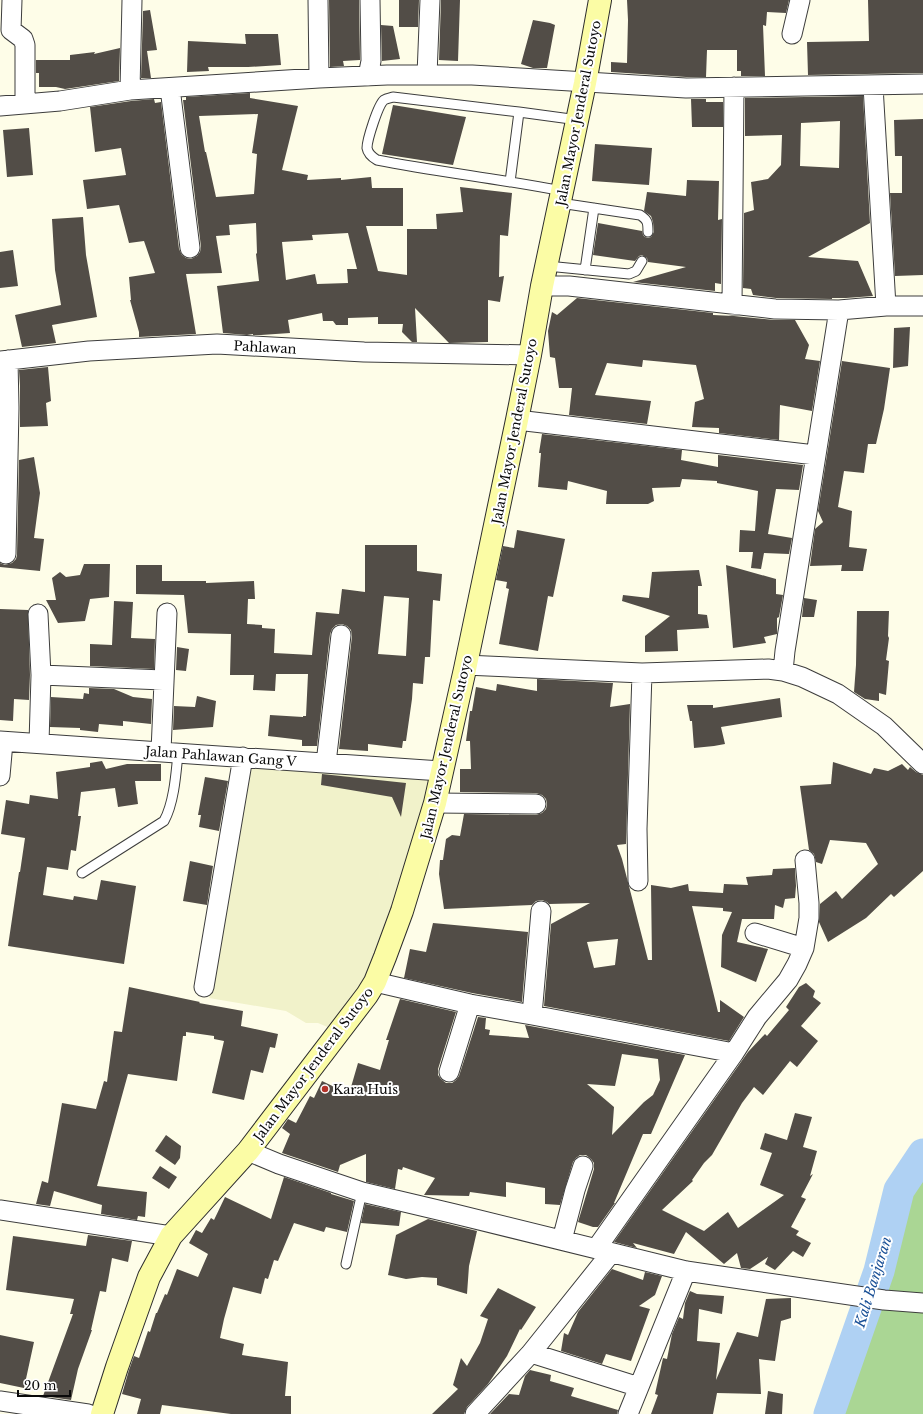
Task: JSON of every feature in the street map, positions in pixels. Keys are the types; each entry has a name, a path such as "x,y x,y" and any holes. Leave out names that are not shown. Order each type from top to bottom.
{"main road":[{"name":"Jalan Mayor Jenderal Sutoyo","path":"102,1414 149,1277 172,1236 248,1151 367,995 375,982 402,911 435,803 466,665 517,420 544,276 586,83 600,0"}],"street":[{"path":"12,0 11,29 23,39 25,44 25,104"},
{"path":"130,90 132,0"},
{"path":"318,0 319,78"},
{"path":"368,76 371,61 370,0"},
{"path":"427,75 430,0"},
{"path":"792,34 800,0"},
{"path":"0,106 60,101 130,90 368,76 472,75 686,88 923,84"},
{"path":"873,86 886,306"},
{"path":"732,305 734,87"},
{"path":"170,88 190,248"},
{"path":"544,276 570,286 775,309 839,310 886,306 923,306"},
{"path":"782,671 784,650 839,310"},
{"name":"Pahlawan","path":"4,360 89,351 217,344 364,352 530,355"},
{"path":"4,360 9,414 6,554"},
{"path":"517,420 815,455"},
{"path":"167,613 163,680 169,752"},
{"path":"38,614 41,675 39,743"},
{"path":"326,763 341,635"},
{"path":"466,665 642,673 768,669 782,671 802,677 838,694 884,726 923,764"},
{"path":"638,881 637,829 642,673"},
{"path":"41,675 163,680"},
{"path":"0,776 1,741"},
{"name":"Jalan Pahlawan Gang V","path":"1,741 441,771"},
{"path":"204,987 243,757"},
{"path":"435,803 536,804"},
{"path":"474,1414 531,1353 603,1251 757,1017 788,980 804,948 807,933 809,903 805,860"},
{"path":"532,1015 541,911"},
{"path":"755,932 804,948"},
{"path":"375,982 470,1004 734,1053"},
{"path":"449,1072 470,1004"},
{"path":"248,1151 279,1164 362,1192 686,1271 884,1300 923,1303"},
{"path":"562,1240 583,1166"},
{"path":"0,1210 172,1236"},
{"path":"628,1414 686,1271"},
{"path":"531,1353 639,1387"},
{"path":"0,1401 88,1414"}],"lane":[{"path":"578,120 393,97 385,99 380,105 367,149 371,156 377,160 510,182 594,208 640,215 646,218 648,223 648,232"},
{"path":"510,182 519,112"},
{"path":"585,270 594,208"},
{"path":"544,276 585,270 629,274 636,271 642,261"},
{"path":"82,873 164,821 168,814 175,778 169,752"},
{"path":"346,1264 362,1192"}],"green space":[{"path":"247,762 435,776 374,980 337,1031 318,1023 306,1023 286,1011 209,998 221,941"},
{"path":"923,1154 923,1414 829,1414 879,1271 899,1190"}],"building":[{"path":"329,0 359,0 360,60 343,61 344,66 330,67"},
{"path":"399,0 419,0 418,27 399,27"},
{"path":"441,0 460,0 458,61 439,60"},
{"path":"627,0 789,0 786,13 767,12 766,26 763,25 765,76 741,76 741,71 737,71 737,50 707,50 706,77 686,77 611,72 611,62 627,63"},
{"path":"868,0 923,0 923,73 808,75 807,42 869,41"},
{"path":"150,10 157,50 147,51 151,78 141,78 143,11"},
{"path":"533,20 555,25 547,68 533,68 521,64"},
{"path":"381,25 393,26 400,59 382,61"},
{"path":"245,34 278,34 281,65 208,67 209,71 187,72 188,41 246,44"},
{"path":"120,48 119,81 65,89 56,87 39,87 39,73 36,73 36,60 70,60 70,55 95,52 94,54"},
{"path":"250,93 250,98 298,106 282,170 308,175 307,180 341,178 341,180 371,177 372,188 403,188 403,226 366,226 378,271 407,275 407,229 437,229 436,214 463,212 460,187 512,193 508,236 500,235 499,277 504,276 500,302 488,300 488,342 449,343 415,308 417,342 412,342 402,332 403,324 378,324 378,317 348,318 348,325 336,325 333,321 323,321 322,313 288,320 290,333 247,335 223,333 217,286 259,281 256,254 256,223 229,225 230,235 216,236 222,273 186,274 196,334 139,337 130,300 129,277 155,273 144,241 129,243 119,205 87,209 83,180 126,175 121,148 95,152 90,107 154,99 155,103 161,102 179,249 182,255 191,259 197,256 201,247 183,100 186,100 186,97","holes":["258,114 252,153 257,154 254,194 216,197 205,152 199,116","348,233 357,269 347,269 348,283 317,284 315,274 286,280 282,242 313,240 312,235"]},
{"path":"863,96 870,223 808,257 858,261 873,296 832,299 776,298 753,295 751,289 743,288 744,213 754,210 751,182 768,179 781,165 782,135 745,136 745,98","holes":["840,121 839,168 800,166 801,123"]},
{"path":"691,99 706,99 706,102 723,102 723,127 692,127"},
{"path":"393,105 466,117 453,165 382,154"},
{"path":"923,119 923,275 895,276 890,193 902,193 902,156 895,156 894,120"},
{"path":"29,128 33,175 7,177 3,130"},
{"path":"595,144 652,148 649,185 592,181"},
{"path":"687,180 719,181 718,220 722,219 721,284 715,283 715,291 633,282 686,267 648,262 647,258 642,255 635,261 593,255 598,223 642,231 642,229 645,237 651,237 654,232 653,222 651,216 644,211 647,192 686,196"},
{"path":"83,217 86,255 97,317 52,325 56,343 22,347 15,315 61,305 55,270 52,219"},
{"path":"13,250 18,286 0,288 0,252"},
{"path":"577,298 713,313 713,315 774,320 795,320 809,345 805,359 820,361 812,411 780,405 779,440 719,433 719,428 692,427 695,402 704,399 696,365 643,360 642,367 607,363 595,395 651,401 647,424 569,415 572,388 559,388 555,358 550,357 548,331 552,312 557,315"},
{"path":"910,327 908,366 893,368 894,328"},
{"path":"842,361 890,368 884,409 876,444 868,444 864,473 844,471 838,507 852,511 849,547 867,549 863,571 841,571 842,565 810,566 815,529 823,522 818,511"},
{"path":"48,367 51,401 46,403 48,426 20,427 19,370"},
{"path":"542,434 682,450 681,460 718,467 718,455 803,465 799,490 776,489 768,534 792,538 789,554 764,553 761,569 751,568 753,552 739,552 740,530 755,531 758,491 717,483 717,481 682,479 680,487 652,488 654,501 648,504 606,504 607,491 568,481 567,490 538,487 541,453 539,453"},
{"path":"34,457 40,493 34,538 44,539 40,571 0,567 0,563 5,565 12,563 16,559 17,555 19,460"},
{"path":"517,530 565,539 553,597 548,596 538,651 499,644 509,589 506,588 507,582 496,580 503,546 514,548"},
{"path":"365,545 417,545 417,571 442,574 440,601 433,600 430,657 425,657 423,684 413,683 406,741 403,741 402,748 368,744 368,751 339,749 352,636 351,630 347,626 342,624 336,625 330,634 317,746 302,746 302,740 268,736 270,715 306,716 308,674 276,674 275,691 253,690 254,675 230,675 231,634 188,633 184,595 136,594 136,565 162,565 162,581 206,581 206,583 254,581 255,599 248,599 247,624 262,625 262,628 275,629 274,653 312,655 316,612 339,614 342,589 365,592","holes":["384,596 409,598 406,656 378,654"]},
{"path":"84,564 110,564 109,597 90,599 85,621 58,623 46,600 56,600 52,578 60,572 66,577 80,575"},
{"path":"726,565 776,579 776,594 783,595 779,617 777,618 777,634 764,637 766,643 733,648"},
{"path":"699,570 702,586 698,586 698,614 707,615 709,628 677,630 678,651 645,652 645,636 670,616 622,601 623,595 649,598 652,572"},
{"path":"804,598 817,600 814,617 802,617"},
{"path":"114,601 133,602 131,638 155,639 154,669 90,666 90,644 112,645"},
{"path":"0,609 28,610 30,675 29,700 14,699 13,721 0,720"},
{"path":"857,611 889,611 889,638 886,660 889,661 886,695 879,693 879,701 865,699 854,692"},
{"path":"177,647 189,649 186,671 176,670"},
{"path":"537,679 613,683 610,707 630,704 626,844 617,845 648,960 652,960 651,885 671,888 688,884 689,891 723,893 724,884 748,885 746,877 772,875 773,869 795,868 795,898 785,899 783,908 775,905 774,919 742,919 737,942 768,949 756,982 721,967 722,935 732,912 723,911 723,908 692,906 718,1012 720,1012 720,1000 744,1017 729,1041 544,1006 551,924 590,903 549,904 542,900 536,901 532,905 444,909 439,874 440,860 443,860 446,839 452,835 460,836 464,814 536,815 542,813 546,809 547,804 546,799 542,795 536,793 460,792 460,769 471,769 470,741 466,741 470,711 472,711 476,687 496,691 497,684 537,691","holes":["618,939 615,965 594,968 587,942"]},
{"path":"89,688 114,689 133,697 152,699 151,724 123,721 123,726 99,724 98,732 80,730 80,728 50,727 51,697 83,699 84,693 89,694"},
{"path":"197,696 216,701 213,727 173,730 174,706 195,707"},
{"path":"780,698 782,717 721,727 725,744 694,748 692,721 690,721 687,705 713,705 713,708"},
{"path":"102,761 106,769 127,764 161,764 161,781 135,781 138,804 118,807 115,788 81,792 78,816 81,816 76,851 71,850 68,870 47,867 43,895 73,900 74,896 97,900 101,880 136,886 124,964 8,946 25,838 1,834 6,800 29,804 30,795 58,799 56,772 90,767 90,763"},
{"path":"833,762 871,774 874,768 888,771 902,764 908,770 910,767 923,775 923,871 894,897 891,894 866,918 828,942 819,922 820,904 836,891 842,899 878,864 866,843 830,840 822,864 816,862 814,854 809,850 800,786 831,784"},
{"path":"322,774 406,783 401,817 392,797 321,785"},
{"path":"205,777 228,781 219,831 199,827 201,815 198,815"},
{"path":"190,861 213,866 207,905 183,901"},
{"path":"433,923 528,932 522,1002 404,978 410,949 426,952"},
{"path":"806,983 815,991 813,997 821,1003 801,1026 818,1041 797,1067 790,1061 763,1095 754,1087 742,1103 712,1155 704,1163 692,1180 693,1181 662,1210 704,1231 728,1212 738,1228 784,1195 760,1185 772,1153 760,1149 765,1133 787,1140 795,1113 812,1117 803,1147 817,1151 810,1176 813,1174 801,1197 806,1199 791,1227 799,1231 796,1235 811,1243 803,1257 793,1251 775,1270 765,1264 768,1257 750,1269 741,1268 737,1253 724,1264 686,1232 674,1254 633,1243 637,1248 614,1242 748,1052 765,1034 767,1036 789,1010 786,1007 799,987"},
{"path":"129,987 200,1002 199,1003 243,1011 241,1026 278,1034 275,1048 270,1047 263,1073 251,1070 244,1100 212,1093 224,1041 214,1039 214,1036 186,1032 186,1036 183,1036 177,1081 128,1074 97,1186 147,1192 145,1217 138,1216 137,1220 101,1214 102,1205 54,1191 50,1206 36,1204 42,1181 48,1183 62,1103 96,1109 104,1081 107,1082 114,1031 122,1032"},
{"path":"400,999 456,1012 438,1069 438,1075 446,1083 452,1083 459,1076 478,1017 486,1018 485,1029 490,1030 489,1035 529,1038 525,1025 685,1055 651,1134 643,1134 615,1203 598,1227 593,1227 578,1222 594,1169 594,1163 586,1155 580,1155 573,1162 560,1205 545,1204 545,1188 506,1182 506,1197 470,1192 469,1196 424,1195 435,1178 403,1167 402,1170 398,1169 395,1189 366,1182 366,1154 340,1165 338,1172 282,1153 290,1134 282,1128 288,1119 296,1123 310,1096 314,1098 322,1081 349,1094 358,1063 380,1070 389,1040 386,1040","holes":["622,1054 658,1059 660,1080 653,1095 644,1102 612,1135 614,1107 587,1084 615,1086"]},
{"path":"166,1135 181,1146 180,1158 175,1165 155,1151"},
{"path":"160,1166 177,1177 169,1189 152,1178"},
{"path":"284,1177 354,1201 347,1232 326,1227 324,1232 294,1223 278,1261 274,1260 268,1279 265,1278 261,1294 233,1287 220,1338 244,1344 242,1355 288,1362 285,1396 291,1396 291,1414 231,1414 162,1405 160,1414 137,1414 141,1399 122,1394 129,1370 134,1356 139,1358 148,1331 150,1332 156,1313 165,1294 167,1295 177,1269 198,1277 208,1254 189,1243 196,1230 202,1233 211,1218 214,1220 225,1197 271,1219"},
{"path":"365,1204 401,1212 399,1226 361,1223"},
{"path":"428,1219 477,1231 469,1266 467,1294 437,1285 437,1278 422,1277 406,1279 388,1275 396,1235"},
{"path":"88,1235 132,1241 128,1262 112,1258 106,1292 100,1291 92,1330 78,1369 71,1400 43,1396 73,1314 70,1314 74,1299 6,1290 13,1236 86,1246"},
{"path":"612,1269 643,1280 645,1272 662,1276 655,1295 639,1306 650,1309 631,1361 606,1354 602,1364 561,1351 564,1333 568,1335 578,1312"},
{"path":"498,1288 536,1307 521,1330 520,1329 507,1356 488,1384 467,1407 464,1414 432,1414 458,1389 453,1385 461,1358 467,1366 480,1343 488,1319 480,1316"},
{"path":"690,1291 697,1294 724,1296 722,1314 699,1309 697,1341 720,1343 716,1380 737,1332 758,1337 766,1299 791,1298 791,1318 781,1321 775,1361 759,1359 761,1394 717,1393 713,1414 651,1414 658,1395 655,1394 663,1358 667,1359 672,1334 679,1317 683,1319 685,1303"},
{"path":"0,1335 34,1342 24,1388 0,1383"},
{"path":"530,1370 551,1375 550,1381 574,1388 571,1396 618,1410 617,1414 490,1414 509,1394 519,1395 525,1376"},
{"path":"768,1391 783,1394 782,1414 765,1414"}],"waterway":[{"name":"Kali Banjaran","path":"829,1414 879,1271 899,1190 923,1154"}],"place":[{"name":"Kara Huis","path":"325,1089"}]}
